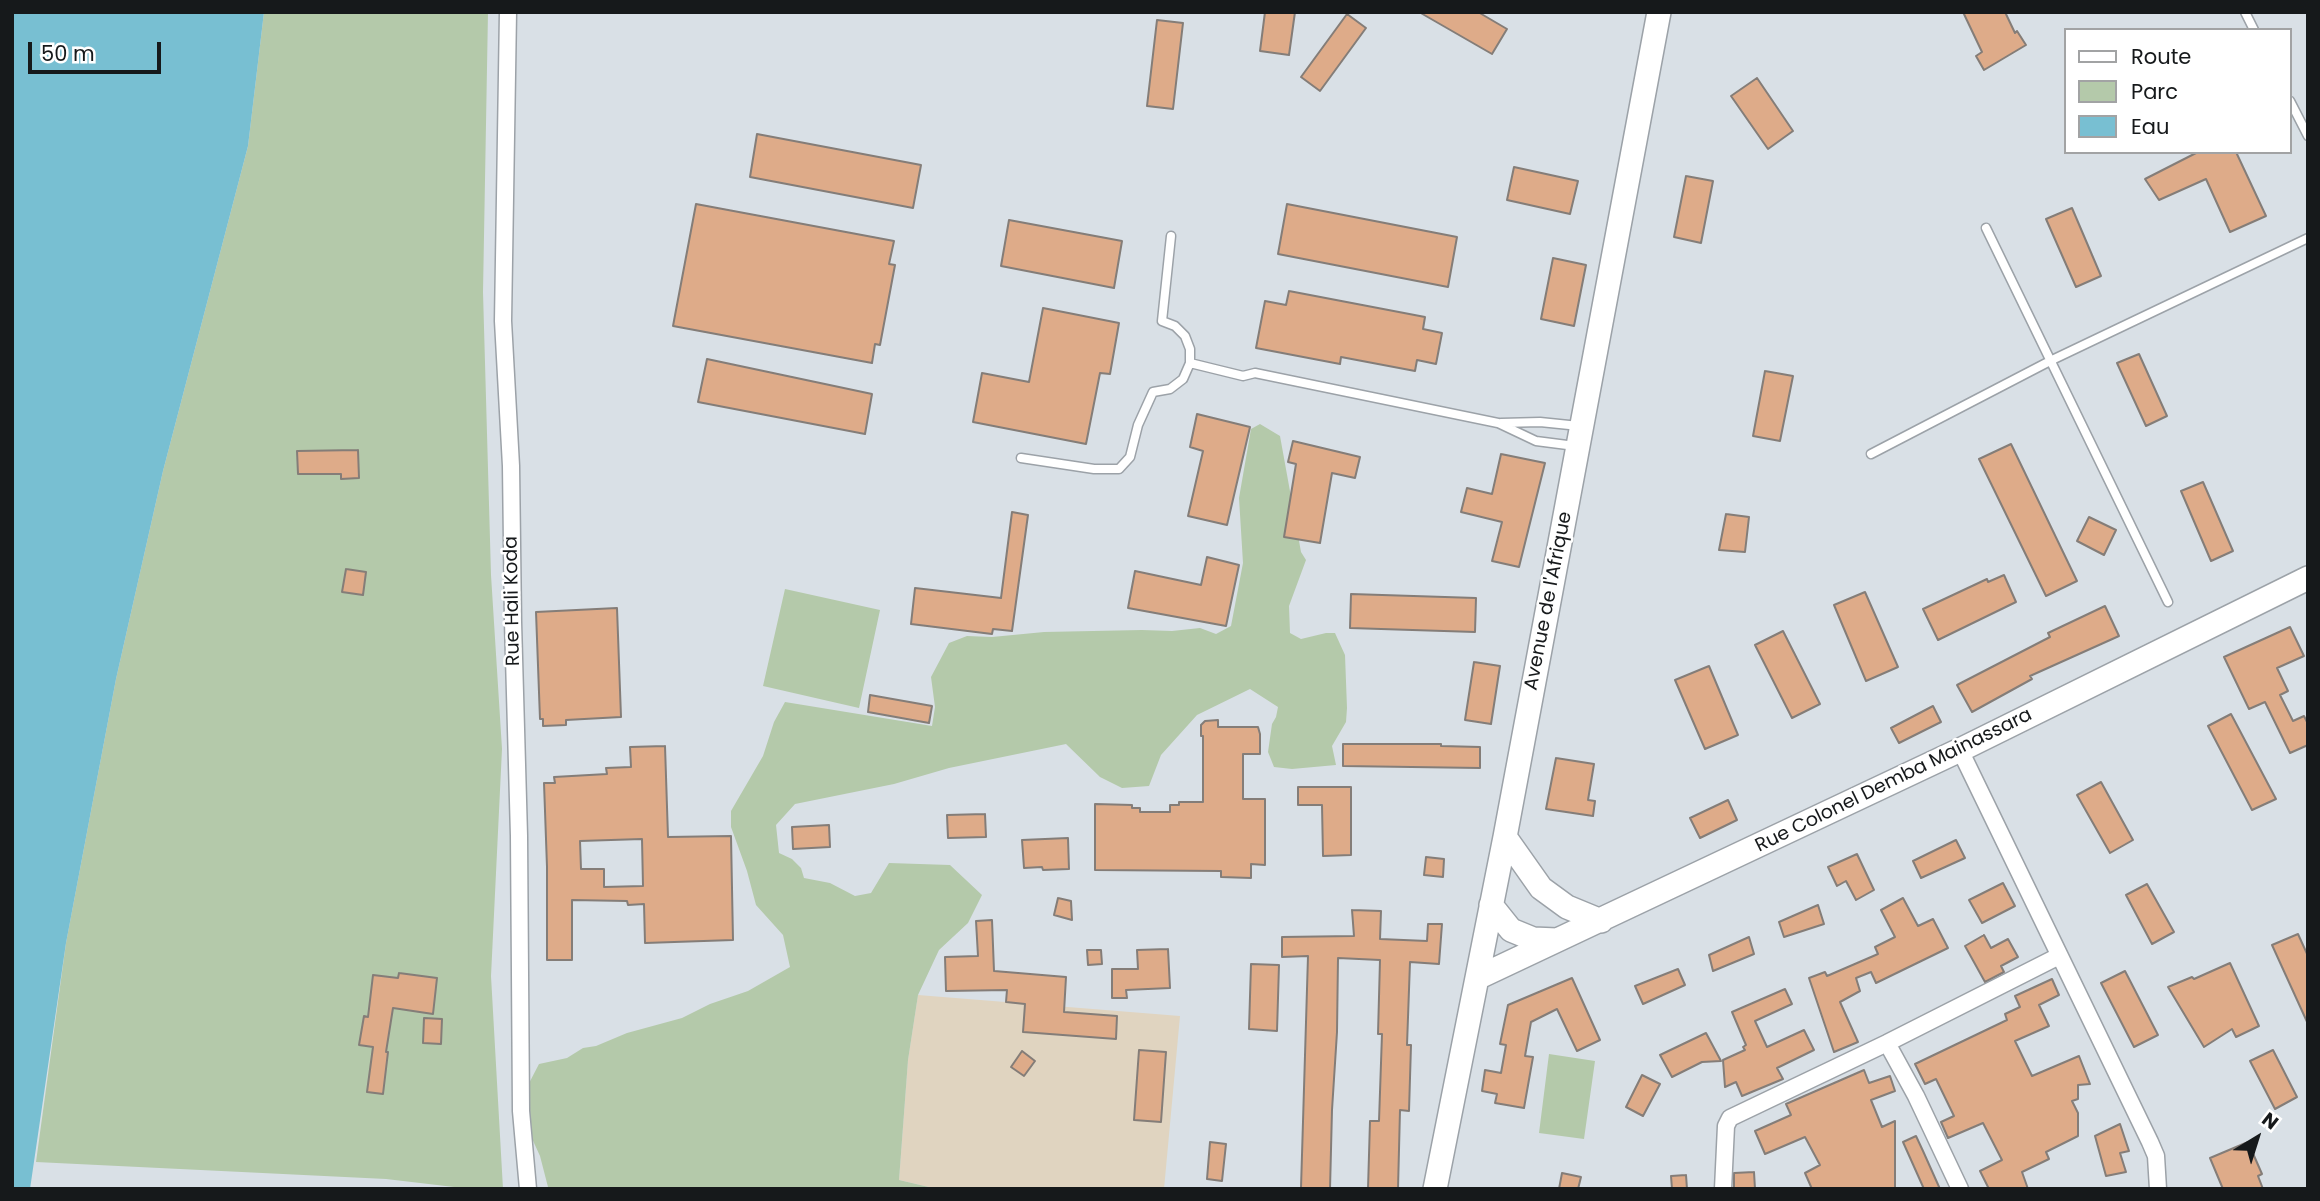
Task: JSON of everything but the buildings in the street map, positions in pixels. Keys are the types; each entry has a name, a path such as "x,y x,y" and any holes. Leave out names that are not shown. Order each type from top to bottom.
{"main road":[{"name":"Avenue de l'Afrique","path":"1435,1189 1505,837 1659,12"},
{"name":"Rue Colonel Demba Mainassara","path":"1477,978 1960,750 2308,578"},
{"path":"1505,837 1541,888 1567,907 1601,921"},
{"path":"1491,905 1511,930 1533,939 1557,940"}],"street":[{"name":"Rue Hali Koda","path":"508,12 503,321 511,466 519,836 521,1111 528,1189"},
{"path":"1960,750 2150,1142 2156,1156 2158,1189"},
{"path":"1723,1189 1726,1126 1730,1118 1887,1044 2059,956"},
{"path":"1887,1044 1916,1096 1960,1189"}],"lane":[{"path":"2245,12 2253,28"},
{"path":"2292,105 2308,136"},
{"path":"1986,228 2168,602"},
{"path":"1021,458 1094,469 1119,469 1130,457 1138,425 1153,392 1170,389 1183,379 1190,363 1190,349 1185,336 1175,326 1162,320 1171,236"},
{"path":"1871,454 2052,360 2308,238"},
{"path":"1190,363 1243,376 1255,373 1498,423 1540,422 1581,437"},
{"path":"1498,423 1536,441 1581,437"}],"shaded area":[{"path":"918,995 1180,1016 1164,1189 937,1189 899,1180 908,1060"}],"green space":[{"path":"264,12 488,12 483,292 491,575 502,749 491,976 503,1189 471,1189 386,1179 36,1162 66,943 116,679 163,471 248,146"},
{"path":"1260,424 1280,436 1301,552 1306,560 1289,606 1290,633 1301,639 1335,633 1345,655 1346,722 1332,746 1336,765 1292,769 1274,767 1268,752 1272,724 1278,707 1250,689 1197,715 1161,755 1149,786 1122,788 1100,777 1066,744 795,804 776,825 779,853 792,859 801,868 804,878 830,883 855,896 871,893 889,863 950,865 982,895 968,923 939,950 918,995 908,1060 899,1180 937,1189 548,1187 540,1156 529,1132 526,1089 539,1064 567,1058 583,1048 682,1018 710,1004 748,991 790,967 783,935 756,905 731,827 731,811 763,756 774,722 785,702 932,726 935,707 931,677 949,643 967,636 1200,628 1216,634 1231,626 1243,563 1239,498 1251,429"},
{"path":"785,589 880,610 859,708 763,686"},
{"path":"1549,1054 1595,1061 1584,1139 1539,1133"}],"water":[{"path":"12,12 264,12 248,146 163,471 116,679 66,943 30,1189 12,1189"}]}
